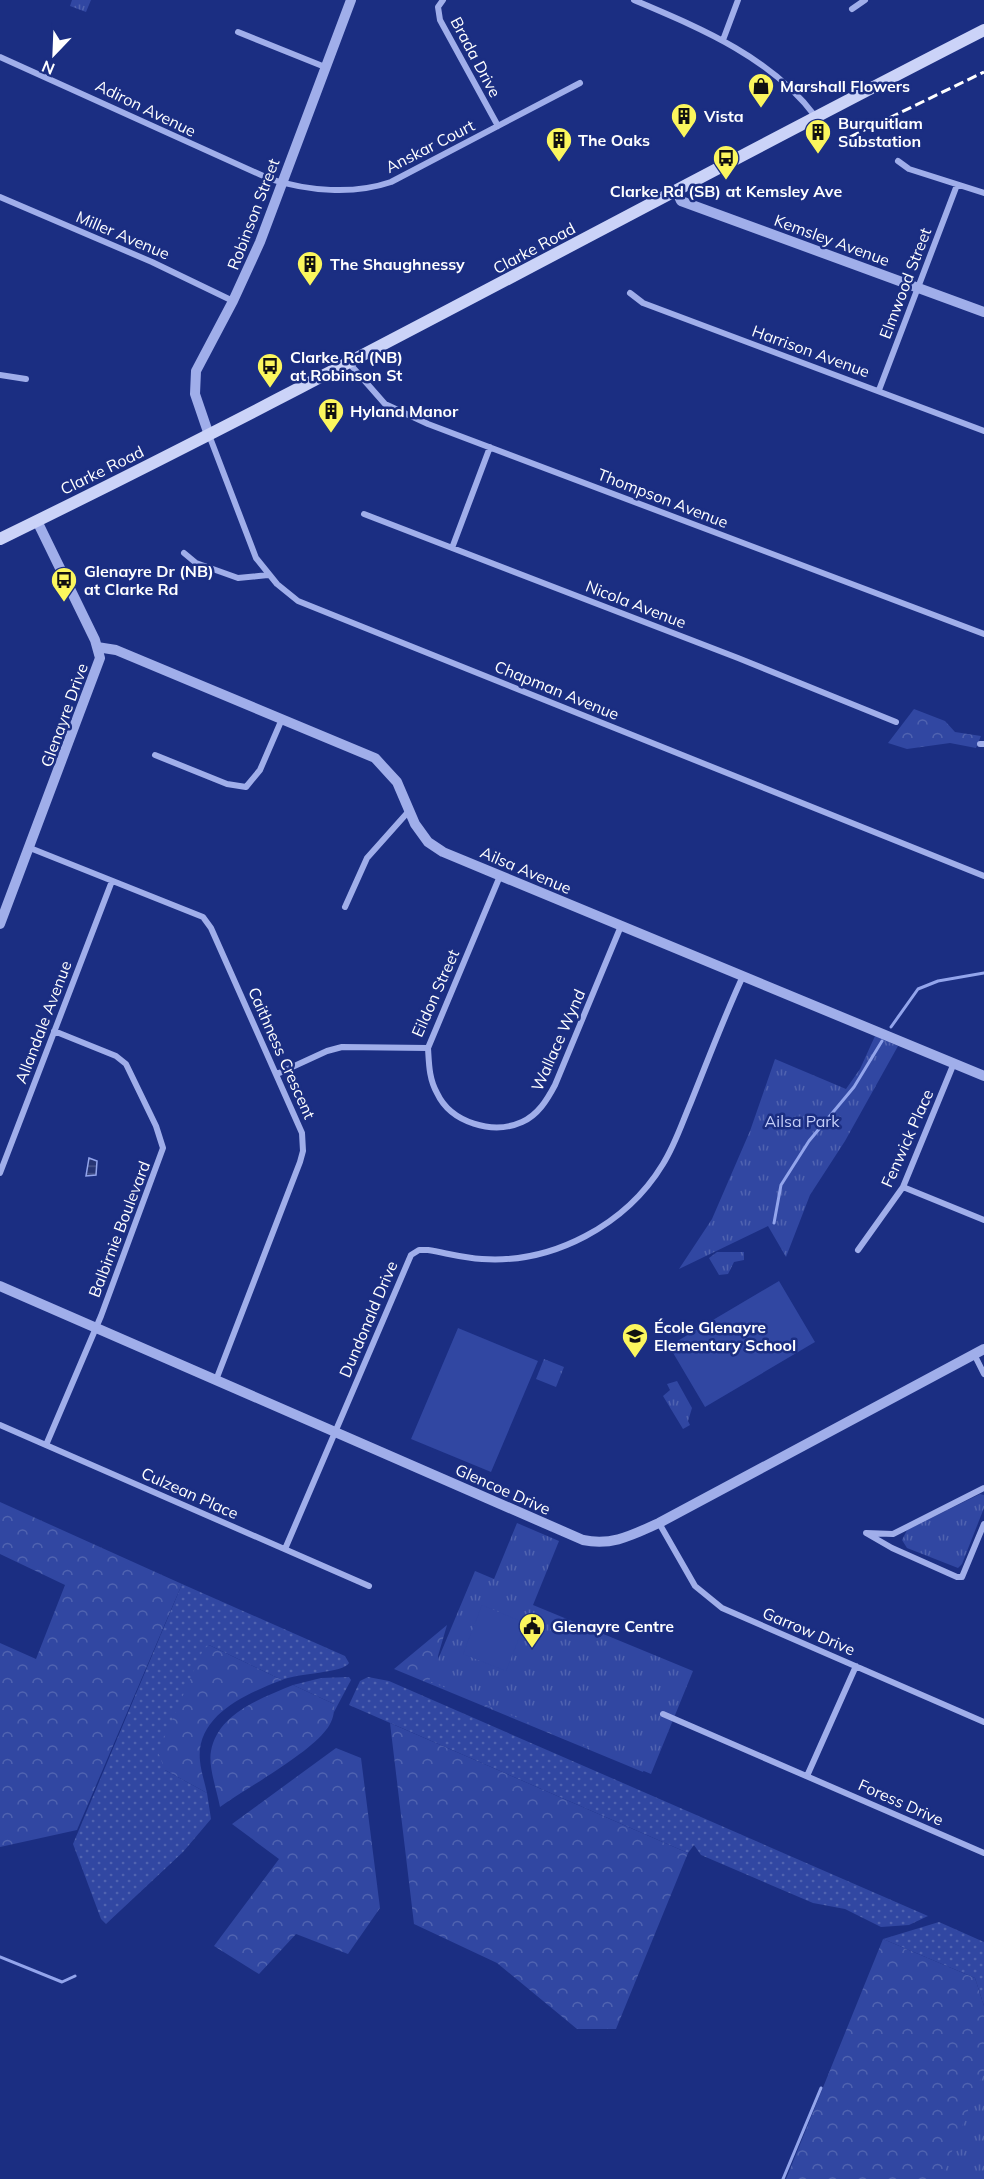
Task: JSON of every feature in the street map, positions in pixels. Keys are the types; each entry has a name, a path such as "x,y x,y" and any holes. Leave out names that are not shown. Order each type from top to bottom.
{"main road":[{"name":"Clarke Road","path":"0,539 349,363 815,116 984,30"}],"street":[{"name":"Robinson Street","path":"209,435 195,394 195,379 199,363 233,302 260,242 351,0"},
{"name":"Brada Drive","path":"443,0 438,7 440,20 498,126"},
{"path":"634,0 723,40 795,90 815,116"},
{"path":"723,40 738,0"},
{"path":"852,9 865,0"},
{"path":"238,32 325,67"},
{"name":"Adiron Avenue","path":"0,57 114,107 149,126 281,183"},
{"name":"Anskar Court","path":"281,183 333,189 380,186 579,83"},
{"path":"898,161 909,169 984,193"},
{"name":"Elmwood Street","path":"879,390 957,185"},
{"name":"Kemsley Avenue","path":"676,190 681,201 984,312"},
{"name":"Miller Avenue","path":"0,197 152,262 233,302"},
{"name":"Harrison Avenue","path":"630,293 643,303 984,431"},
{"name":"Thompson Avenue","path":"349,363 385,404 428,424 984,634"},
{"path":"0,375 26,379"},
{"name":"Chapman Avenue","path":"209,435 256,558 268,575 288,593 312,608 984,876"},
{"path":"452,548 490,447"},
{"name":"Nicola Avenue","path":"364,514 738,658 896,722"},
{"name":"Glenayre Drive","path":"0,924 98,669 100,658 97,647 37,521"},
{"path":"184,553 196,563 238,578 268,575"},
{"name":"Ailsa Avenue","path":"97,647 109,647 375,758 397,782 408,812 428,842 442,852 984,1076"},
{"path":"155,755 227,784 246,787 260,770 282,718"},
{"path":"345,907 367,858 408,812"},
{"name":"Caithness Crescent","path":"30,848 203,917 211,928 302,1133 303,1151 216,1380"},
{"name":"Eildon Street","path":"277,1074 327,1051 342,1047 428,1048 501,875"},
{"name":"Allandale Avenue","path":"0,1173 112,881"},
{"name":"Wallace Wynd","path":"428,1048 429,1072 437,1095 449,1109 477,1125 492,1128 522,1122 547,1101 621,926"},
{"name":"Dundonald Drive","path":"285,1549 411,1255 419,1250 483,1259 537,1254 560,1248 586,1236 635,1201 663,1165 743,976"},
{"name":"Balbirnie Boulevard","path":"46,1445 95,1327 160,1158 163,1142 133,1073 126,1064 116,1056 54,1031"},
{"name":"Fenwick Place","path":"858,1250 903,1187 954,1063"},
{"path":"903,1187 984,1220"},
{"name":"Glencoe Drive","path":"0,1286 583,1540 608,1543 623,1540 659,1522 979,1352"},
{"path":"979,1352 984,1374"},
{"name":"Culzean Place","path":"0,1425 369,1586"},
{"path":"984,1488 892,1534 866,1533 892,1548 957,1577 962,1577 984,1524"},
{"name":"Garrow Drive","path":"659,1522 694,1586 706,1598 722,1608 984,1722"},
{"path":"807,1776 856,1666"},
{"name":"Foress Drive","path":"663,1714 984,1853"}],"green space":[{"path":"72,0 91,0 86,12 70,6"},
{"path":"914,709 945,721 955,732 981,736 976,748 950,743 907,749 888,743"},
{"name":"Ailsa Park","path":"875,1036 898,1046 845,1141 810,1195 786,1257 768,1226 679,1269 712,1219 750,1131 775,1059 846,1089 860,1069"},
{"path":"717,1252 744,1252 744,1260 734,1262 728,1274 719,1275 709,1258"},
{"path":"779,1281 815,1342 705,1407 669,1346"},
{"path":"458,1328 538,1361 491,1472 411,1439"},
{"path":"544,1359 564,1367 556,1387 536,1379"},
{"path":"677,1381 692,1408 688,1421 690,1425 683,1429 663,1396 670,1390 667,1384"},
{"path":"980,1494 984,1495 984,1508 962,1564 958,1568 907,1548 902,1540 907,1530"},
{"path":"0,1502 182,1584 77,1830 0,1847 0,1643 36,1659 65,1585 0,1554"},
{"path":"517,1523 559,1541 533,1605 693,1671 651,1774 429,1681 475,1571 494,1579"},
{"path":"182,1584 345,1656 349,1663 339,1669 282,1680 209,1645 165,1770 207,1793 211,1819 183,1852 106,1924 101,1919 73,1844"},
{"path":"482,1605 525,1623 506,1671 463,1654"},
{"path":"447,1625 438,1656 442,1672 646,1765 643,1772 394,1669"},
{"path":"209,1645 282,1680 226,1708 206,1731 201,1745 200,1761 207,1793 165,1770 158,1752 203,1650"},
{"path":"349,1677 351,1680 334,1712 334,1704 293,1685 321,1678"},
{"path":"368,1677 389,1681 928,1916 909,1925 881,1927 845,1909 813,1903 701,1855 694,1845 688,1853 349,1705 360,1681"},
{"path":"293,1685 334,1704 330,1724 306,1749 220,1807 210,1757 215,1738 222,1726 255,1702"},
{"path":"390,1723 688,1853 616,2029 577,2029 497,1963 414,1924"},
{"path":"336,1748 361,1758 380,1908 348,1954 296,1934 259,1974 214,1946 279,1859 232,1824"},
{"path":"939,1922 984,1942 984,2006 975,1978 883,1939"},
{"path":"883,1939 975,1978 984,2006 984,2179 786,2179"},
{"path":"984,2070 984,2179 941,2179"}],"shaded area":[{"path":"89,1158 97,1161 96,1175 86,1176"}],"waterway":[{"path":"891,1027 918,989 938,981 984,973"},
{"path":"774,1223 781,1185 809,1141 854,1087 882,1041"},
{"path":"0,1957 62,1982 75,1976"},
{"path":"783,2179 821,2088"}],"railway":[{"path":"850,137 984,72"}],"place":[{"name":"Marshall Flowers","path":"761,109"},
{"name":"Vista","path":"684,139"},
{"name":"Burquitlam Substation","path":"818,155"},
{"name":"The Oaks","path":"559,163"},
{"name":"Clarke Rd (SB) at Kemsley Ave","path":"726,181"},
{"name":"The Shaughnessy","path":"310,287"},
{"name":"Clarke Rd (NB) at Robinson St","path":"270,389"},
{"name":"Hyland Manor","path":"331,434"},
{"name":"Glenayre Dr (NB) at Clarke Rd","path":"64,603"},
{"name":"École Glenayre Elementary School","path":"635,1359"},
{"name":"Glenayre Centre","path":"532,1649"}]}
